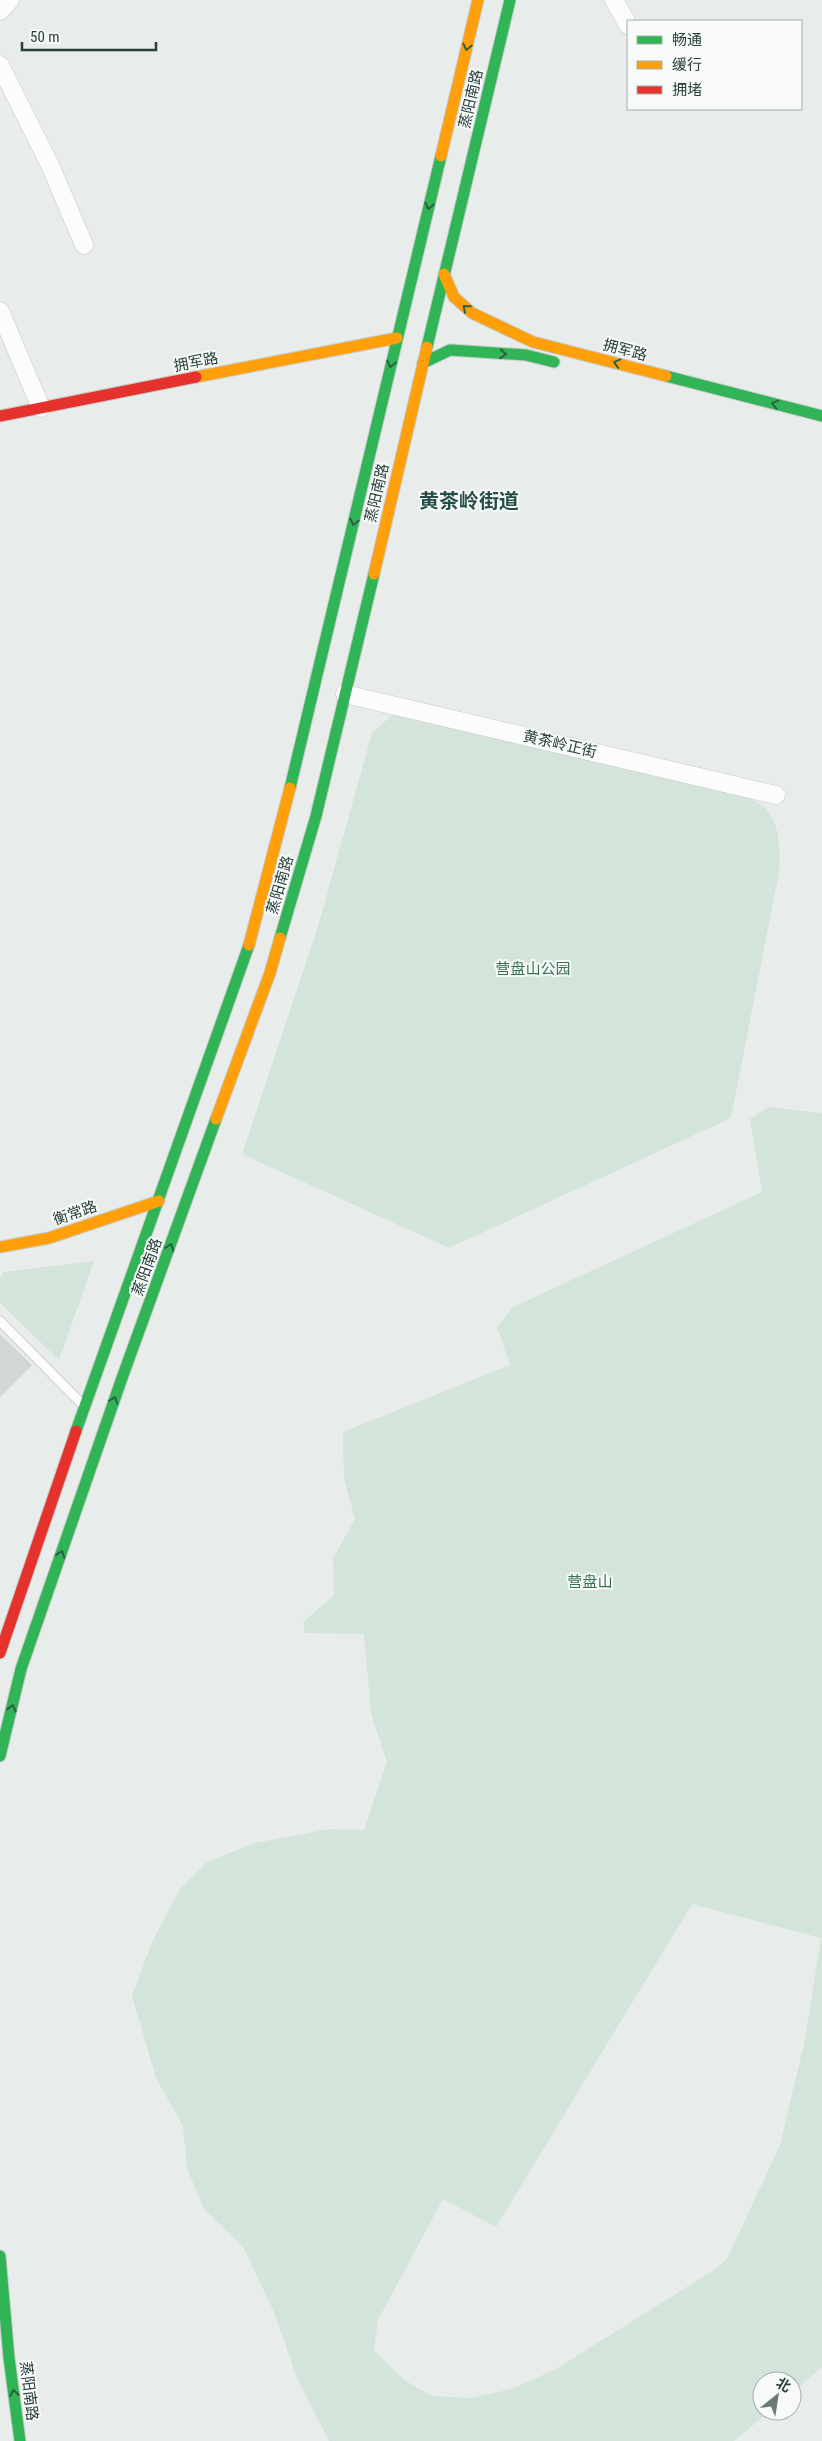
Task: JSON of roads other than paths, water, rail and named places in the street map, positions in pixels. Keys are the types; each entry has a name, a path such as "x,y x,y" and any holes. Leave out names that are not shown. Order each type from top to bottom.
{"main road":[{"name":"蒸阳南路","path":"0,1653 85,1407 245,960 286,805 478,0"},
{"name":"蒸阳南路","path":"0,1756 21,1670 118,1388 270,973 316,816 510,0"},
{"name":"拥军路","path":"444,274 454,297 472,313 533,342 822,416"},
{"name":"拥军路","path":"0,416 397,338"},
{"path":"423,363 450,350 526,355 564,365"},
{"name":"衡常路","path":"0,1247 49,1238 159,1201"},
{"name":"蒸阳南路","path":"0,2256 9,2358 20,2441"}],"street":[{"path":"0,11 10,0"},
{"path":"614,0 627,23"},
{"path":"0,65 50,165 84,245"},
{"path":"0,311 41,408"},
{"name":"黄茶岭正街","path":"344,694 776,795"}],"lane":[{"path":"0,1321 85,1407"}],"district":[{"name":"黄茶岭街道","path":"469,501"}],"park label":[{"name":"营盘山公园","path":"533,969"},
{"name":"营盘山","path":"590,1582"}]}
